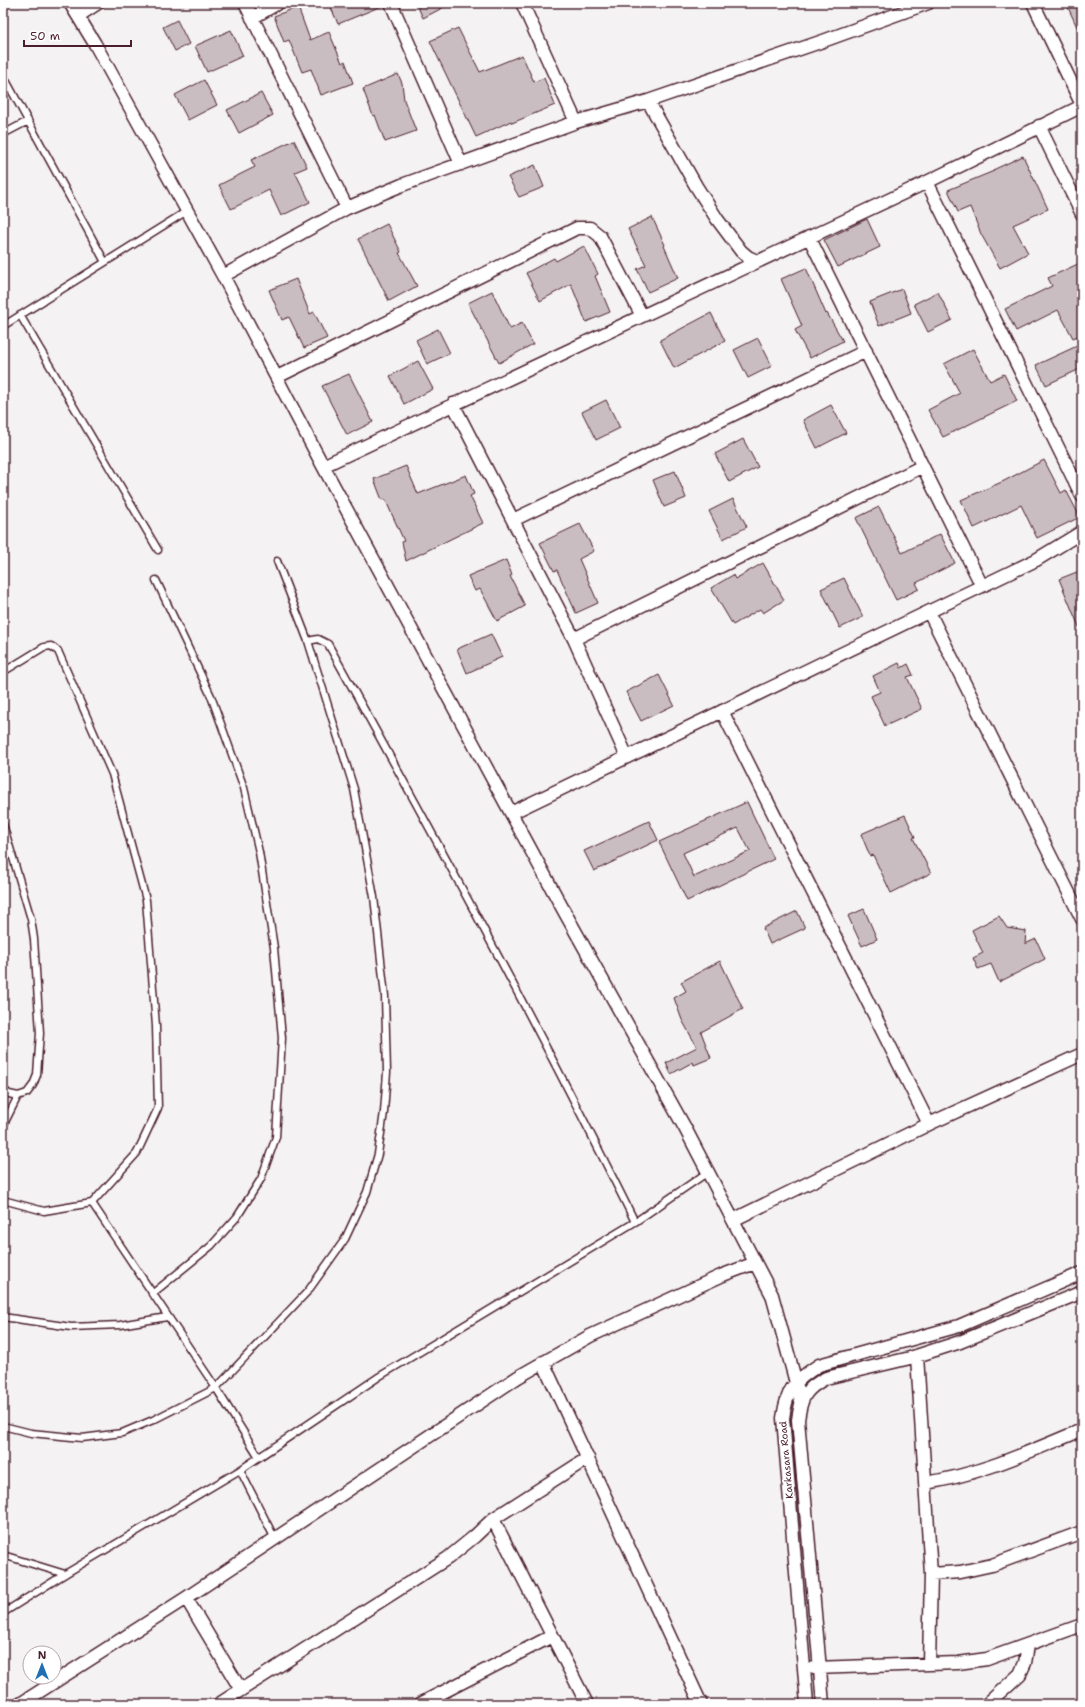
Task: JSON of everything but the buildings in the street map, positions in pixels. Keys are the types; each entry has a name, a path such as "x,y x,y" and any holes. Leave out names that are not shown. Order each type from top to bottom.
{"street":[{"path":"70,3 95,44 223,276 323,466 708,1172 772,1295 801,1401"},
{"path":"78,16 98,3"},
{"path":"245,3 347,208"},
{"path":"252,18 278,3"},
{"path":"391,3 461,164"},
{"path":"522,3 576,122"},
{"path":"223,276 347,208 402,185 576,122 648,101 824,41 928,3"},
{"path":"323,466 927,182 1082,105 1033,3"},
{"path":"648,101 696,186 717,219 740,251 757,261"},
{"path":"1039,126 1082,214"},
{"path":"927,182 1082,496"},
{"path":"277,377 577,228 590,228 600,236 642,316"},
{"path":"809,237 982,586"},
{"path":"512,520 866,351"},
{"path":"453,404 574,639 627,757"},
{"path":"574,639 923,466"},
{"path":"511,813 1036,560 1082,532"},
{"path":"929,612 1082,919"},
{"path":"722,711 930,1124"},
{"path":"733,1220 930,1124 1082,1054"},
{"path":"20,1704 186,1598 518,1377 543,1362 590,1336 723,1275 755,1263"},
{"name":"Karkasara Road","path":"807,1704 783,1418 785,1400 791,1388 802,1376 819,1365 958,1326 1082,1273"},
{"name":"Karkasara Road","path":"823,1704 798,1420 801,1401 807,1391 814,1384 826,1378 917,1356 960,1342 1082,1292"},
{"path":"917,1356 931,1574 929,1664"},
{"path":"543,1362 702,1704"},
{"path":"925,1483 949,1480 974,1473 1082,1430"},
{"path":"225,1702 241,1690 448,1558 493,1519 588,1458"},
{"path":"493,1519 584,1703"},
{"path":"931,1574 960,1572 992,1565 1082,1532"},
{"path":"186,1598 241,1690"},
{"path":"804,1669 958,1663 987,1659 1082,1625"},
{"path":"420,1704 552,1636"},
{"path":"987,1704 1020,1674 1025,1663 1028,1645"}],"lane":[{"path":"3,75 105,262"},
{"path":"3,134 28,121"},
{"path":"3,326 187,211"},
{"path":"20,315 158,550"},
{"path":"3,1426 30,1433 82,1438 122,1433 154,1420 216,1388 308,1291 345,1239 367,1192 378,1154 384,1112 387,1072 385,996 374,897 354,789 308,641 277,561"},
{"path":"152,1294 211,1246 237,1217 261,1179 276,1137 282,1038 274,948 259,852 244,788 211,696 156,580"},
{"path":"308,641 318,639 328,644 439,843 571,1093 635,1222"},
{"path":"3,672 44,647 51,646 58,651 112,774 146,900 156,1026 158,1108 137,1153 92,1203 44,1211 3,1200"},
{"path":"3,824 31,919 34,939 40,1033 37,1075 33,1085 27,1093 18,1096 9,1094 3,1089"},
{"path":"3,1126 18,1096"},
{"path":"3,1613 65,1574 240,1470 380,1376 635,1222 708,1172"},
{"path":"92,1203 216,1388 259,1457"},
{"path":"3,1317 71,1327 120,1325 167,1317"},
{"path":"240,1470 276,1538"},
{"path":"3,1555 65,1574"}]}
